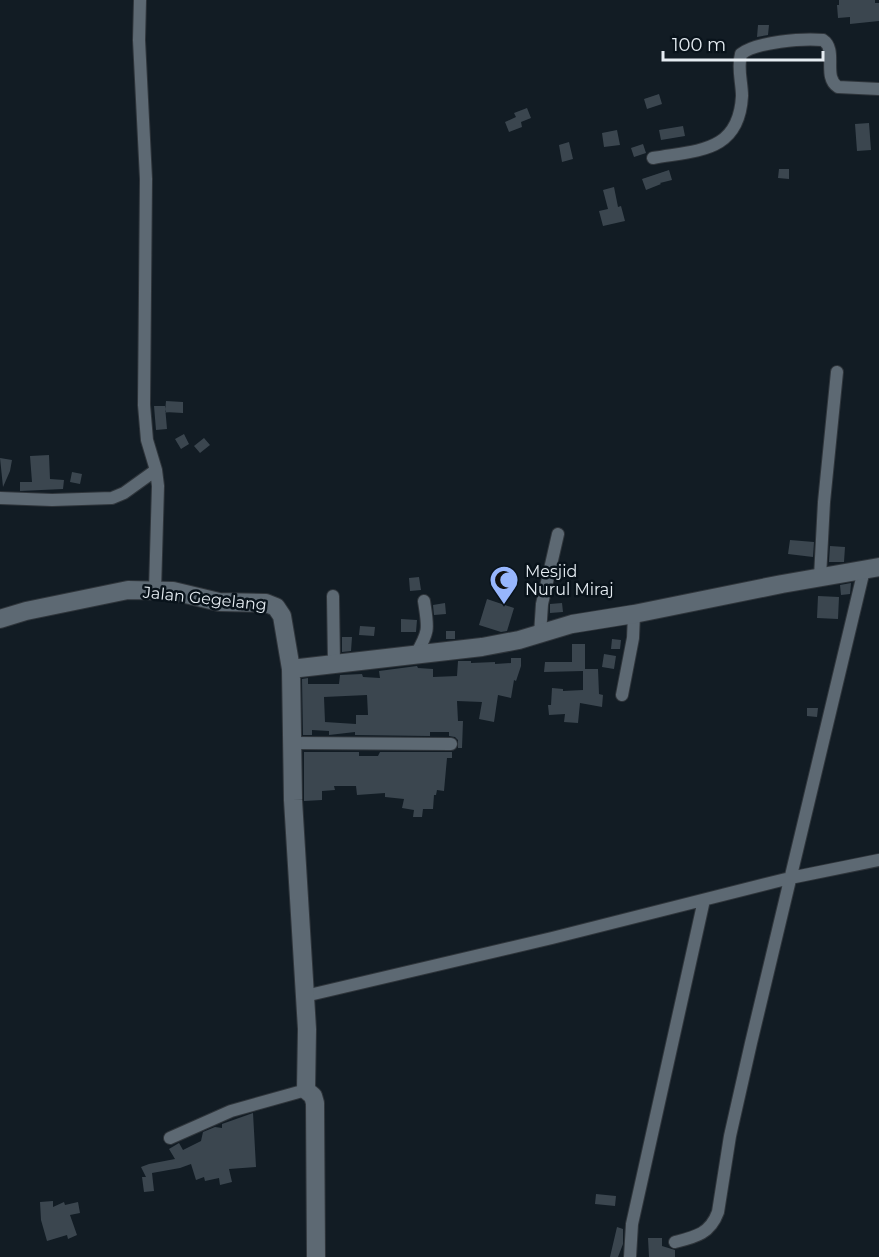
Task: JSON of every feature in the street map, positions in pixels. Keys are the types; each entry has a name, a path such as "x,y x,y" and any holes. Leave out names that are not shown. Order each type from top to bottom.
{"street":[{"path":"140,0 139,40 146,179 144,405 147,440 158,486 155,590"},
{"path":"653,159 704,148 724,141 736,122 741,104 741,54 755,46 823,40 829,46 831,79 834,85 879,89"},
{"path":"820,578 824,502 837,372"},
{"path":"0,498 52,500 112,498 124,493 156,470"},
{"path":"540,634 542,604 558,534"},
{"path":"291,669 482,647 572,624 871,569 790,878 730,1136 718,1212 714,1223 708,1230 698,1236 675,1242"},
{"name":"Jalan Gegelang","path":"0,619 26,611 121,591 155,590 173,591 219,602 272,604 282,616 291,669 293,811 307,1029 306,1090 313,1096 315,1103 316,1257"},
{"path":"333,596 334,664"},
{"path":"416,654 427,635 424,601"},
{"path":"622,694 630,653 634,614"},
{"path":"292,743 451,744"},
{"path":"305,996 790,878 879,861"},
{"path":"630,1257 632,1224 704,900"},
{"path":"170,1138 231,1111 306,1090"}],"building":[{"path":"839,0 875,0 875,3 879,3 879,21 850,24 850,17 838,18"},
{"path":"758,25 769,25 768,35 757,37"},
{"path":"659,94 662,104 647,109 644,99"},
{"path":"527,108 531,118 521,122 522,127 509,132 505,122 516,117 514,113"},
{"path":"869,123 871,150 857,151 855,124"},
{"path":"683,126 685,136 661,140 659,130"},
{"path":"617,130 620,145 604,147 602,133"},
{"path":"569,142 573,159 562,162 559,145"},
{"path":"643,144 646,153 634,157 631,148"},
{"path":"779,169 789,169 789,179 778,178"},
{"path":"669,170 672,180 646,190 642,179"},
{"path":"614,187 618,207 621,206 625,221 603,226 599,211 608,209 603,190"},
{"path":"166,401 183,402 183,413 165,412"},
{"path":"154,406 165,406 167,429 156,430"},
{"path":"184,434 189,444 181,449 175,439"},
{"path":"204,438 210,445 200,453 194,446"},
{"path":"49,455 50,479 64,480 63,489 20,491 20,482 32,482 30,456"},
{"path":"0,458 12,460 3,487"},
{"path":"72,472 82,474 80,484 70,482"},
{"path":"790,540 814,542 813,557 788,554"},
{"path":"830,546 845,547 844,562 829,562"},
{"path":"419,577 421,590 410,591 409,578"},
{"path":"851,583 850,594 841,595 840,585"},
{"path":"818,596 839,597 838,619 817,618"},
{"path":"487,599 514,608 507,631 501,632 479,625"},
{"path":"445,603 446,614 434,615 433,605"},
{"path":"562,603 563,612 550,613 550,604"},
{"path":"401,619 417,620 416,632 401,632"},
{"path":"360,626 375,627 374,636 359,635"},
{"path":"446,631 455,631 455,639 446,639"},
{"path":"342,637 352,637 351,651 342,652"},
{"path":"612,639 621,640 620,649 611,649"},
{"path":"572,644 585,644 585,669 598,669 599,694 603,695 602,707 580,703 578,723 564,722 565,714 549,715 548,705 551,705 552,688 563,689 563,691 583,690 583,671 544,672 545,662 572,662"},
{"path":"604,654 616,656 614,669 602,667"},
{"path":"511,658 521,658 521,666 516,681 514,680 511,698 498,695 494,722 479,719 482,702 457,701 458,721 463,721 462,748 458,748 458,740 449,736 449,732 430,732 430,736 355,735 355,732 329,735 329,731 312,730 312,735 303,735 302,679 308,678 308,684 339,684 340,675 362,674 363,677 380,678 379,671 417,666 433,669 433,677 457,676 458,661 511,663","holes":["367,695 368,715 356,715 356,724 325,722 324,697"]},
{"path":"807,708 818,708 817,717 807,716"},
{"path":"304,752 359,752 359,756 378,756 380,752 452,752 452,758 447,758 444,791 437,790 434,795 433,809 423,809 422,817 413,817 414,810 402,808 404,799 385,797 385,793 357,795 356,786 334,786 335,790 322,791 322,800 304,801"},
{"path":"253,1113 256,1167 229,1169 232,1182 220,1185 219,1178 205,1181 204,1177 196,1180 191,1164 152,1173 154,1191 144,1192 142,1177 146,1177 141,1167 175,1159 169,1149 179,1143 183,1150 201,1141 203,1132 215,1127 222,1128 222,1124"},
{"path":"596,1194 616,1196 615,1206 595,1204"},
{"path":"53,1201 53,1207 64,1202 65,1205 78,1202 80,1213 70,1215 77,1235 68,1239 67,1235 47,1241 41,1220 40,1202"},
{"path":"617,1227 623,1229 623,1244 618,1257 610,1257"},
{"path":"648,1238 662,1238 662,1246 675,1250 675,1257 649,1257"}],"place":[{"name":"Mesjid Nurul Miraj","path":"504,606"}]}
